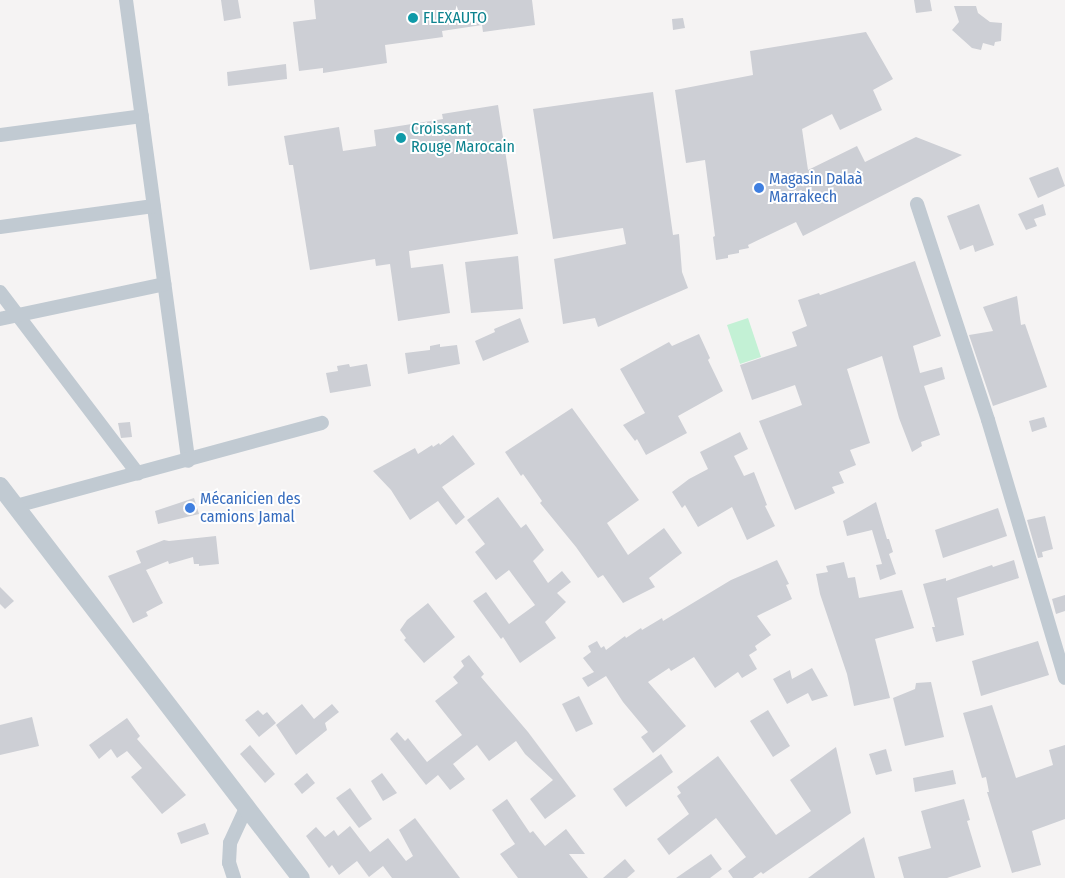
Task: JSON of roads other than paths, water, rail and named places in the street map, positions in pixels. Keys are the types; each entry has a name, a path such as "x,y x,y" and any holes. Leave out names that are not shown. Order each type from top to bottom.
{"street":[{"path":"126,0 188,461"},
{"path":"0,136 142,116"},
{"path":"917,204 988,420 1065,678"},
{"path":"0,228 154,206"},
{"path":"0,319 164,284"},
{"path":"0,292 138,474"},
{"path":"16,506 188,461 322,423"},
{"path":"0,486 301,878"},
{"path":"234,878 229,863 230,843 247,806"}],"place":[{"name":"FLEXAUTO","path":"413,18"},
{"name":"Croissant Rouge Marocain","path":"401,138"},
{"name":"Magasin Dalaà Marrakech","path":"759,188"},
{"name":"Mécanicien des camions Jamal","path":"190,508"}]}
